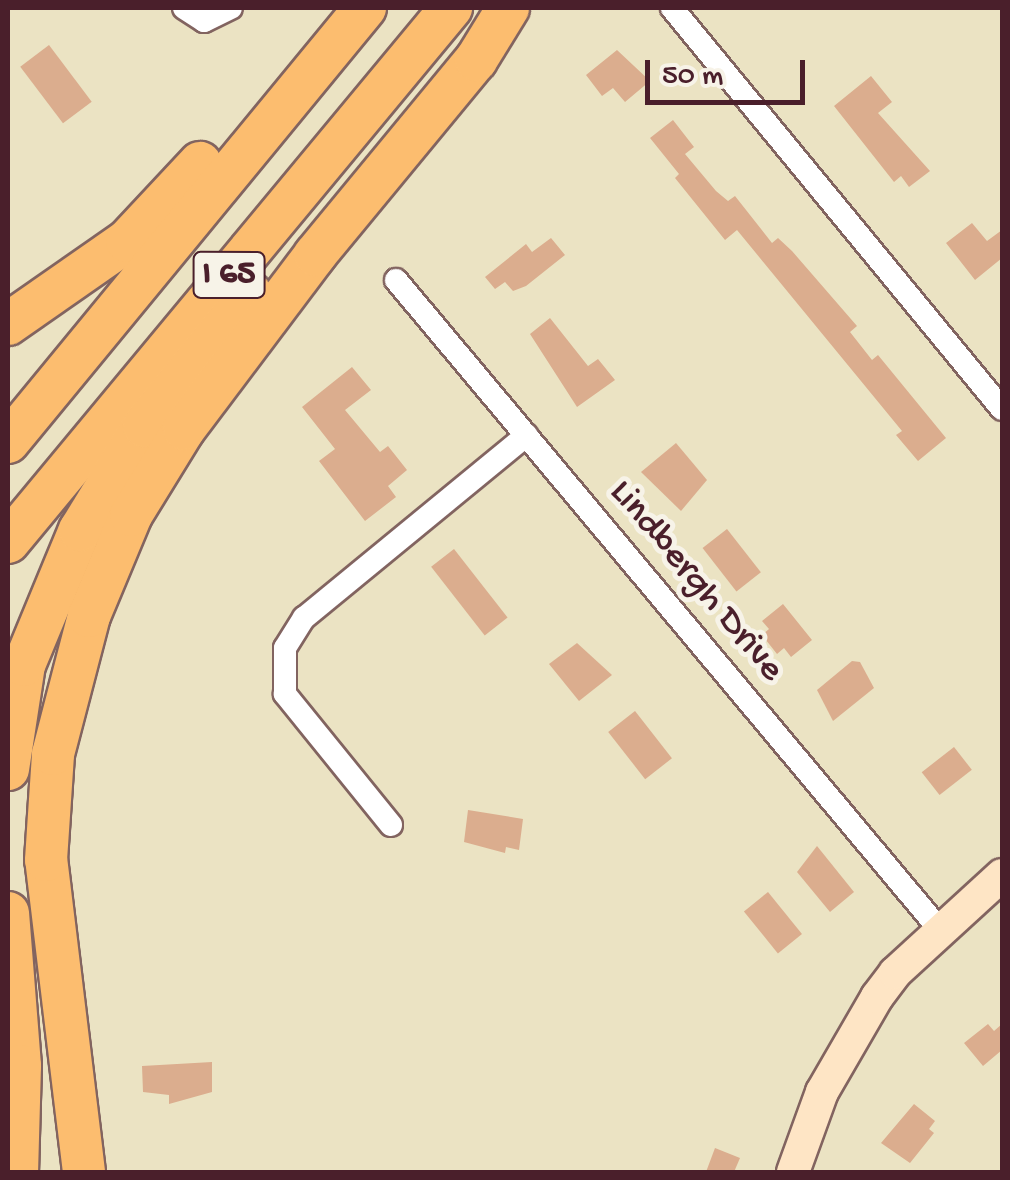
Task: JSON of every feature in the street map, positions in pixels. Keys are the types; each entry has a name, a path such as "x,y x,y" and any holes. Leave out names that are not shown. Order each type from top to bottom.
{"highway":[{"path":"8,324 98,264 156,214 334,8"},
{"name":"I 65","path":"8,442 364,8"},
{"name":"I 65","path":"8,542 451,8"},
{"path":"8,769 40,617 80,530 144,426 492,8"},
{"path":"84,1172 49,920 46,828 59,721 93,604 130,516 184,429 314,255 476,60 508,8"},
{"path":"8,913 20,1066 17,1172"}],"main road":[{"path":"793,1172 850,1039 894,973 1002,875"}],"street":[{"path":"194,14 231,8"},
{"path":"672,8 1002,408"},
{"name":"Lindbergh Drive","path":"396,280 940,930"},
{"path":"391,825 285,694 286,648 304,618 528,435"}],"building":[{"path":"49,45 92,102 63,123 20,67"},
{"path":"617,50 650,81 625,102 613,88 602,96 586,75"},
{"path":"871,76 892,102 878,113 930,171 909,187 901,176 894,182 834,106"},
{"path":"673,120 694,147 685,154 716,191 728,201 735,196 772,243 778,238 792,251 857,326 850,332 872,360 878,355 946,438 918,461 896,435 902,431 737,230 725,240 675,178 679,174 650,138"},
{"path":"972,223 987,241 1002,230 1002,258 975,280 946,243"},
{"path":"551,238 565,255 526,286 513,291 505,282 495,289 485,277 526,244 532,252"},
{"path":"550,318 588,366 598,359 615,380 577,407 530,334"},
{"path":"352,367 371,390 345,410 380,452 388,446 407,470 388,486 396,497 365,521 319,461 335,449 302,407"},
{"path":"676,443 707,480 681,511 641,472"},
{"path":"727,529 761,572 736,591 703,548"},
{"path":"454,549 508,618 485,635 431,567"},
{"path":"783,604 812,640 791,657 784,648 777,654 762,635 769,629 762,621"},
{"path":"577,643 612,675 579,701 549,664"},
{"path":"852,661 860,662 874,688 833,721 817,690"},
{"path":"635,711 672,758 645,779 608,732"},
{"path":"954,747 972,770 940,795 922,772"},
{"path":"468,810 523,819 519,850 506,847 505,853 464,842"},
{"path":"817,846 854,892 830,912 797,872"},
{"path":"768,892 802,934 778,953 744,912"},
{"path":"988,1024 994,1031 1002,1024 1002,1050 983,1066 964,1043"},
{"path":"212,1062 212,1092 169,1104 169,1095 143,1092 142,1066"},
{"path":"914,1104 935,1121 929,1129 934,1133 910,1163 881,1143"},
{"path":"715,1148 740,1158 734,1172 706,1172"}]}
